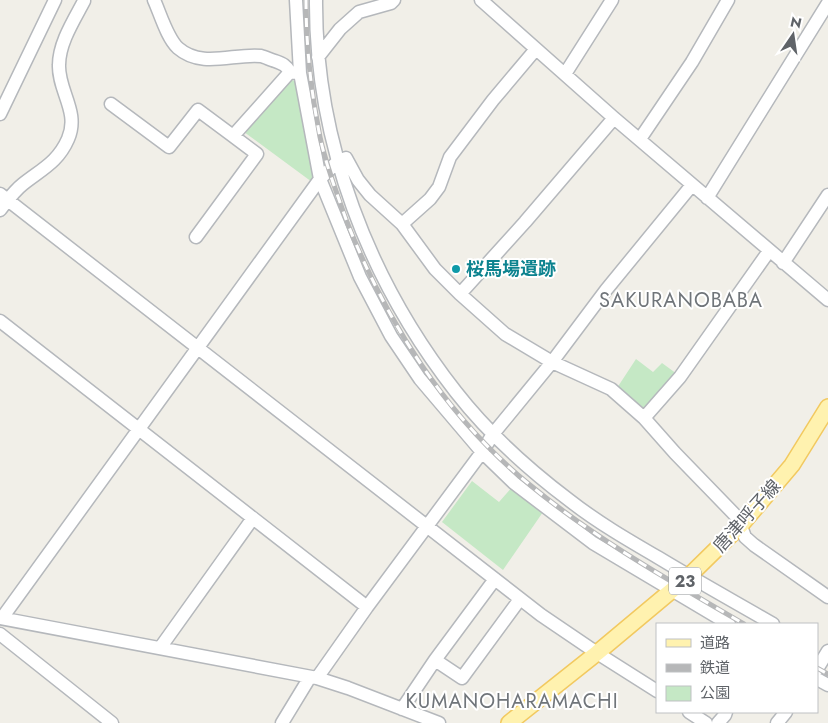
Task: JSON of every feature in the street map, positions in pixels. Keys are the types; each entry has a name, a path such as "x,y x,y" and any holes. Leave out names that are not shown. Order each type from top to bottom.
{"main road":[{"name":"唐津呼子線","path":"509,723 673,591 741,525 792,466 828,407"}],"street":[{"path":"0,114 55,0"},
{"path":"83,0 60,52 58,64 72,114 72,126 69,136 55,160 3,201 198,348 520,598 597,653 656,690"},
{"path":"154,0 170,37 177,47 186,53 197,58 212,59 261,56 286,65 295,72"},
{"path":"296,0 295,72 320,179 360,277 391,336 420,379 482,452 514,483 593,543 727,623"},
{"path":"316,0 318,57 327,116 337,162 348,198 373,260 396,303 424,348 456,393 493,434 570,502 614,532 771,623"},
{"path":"318,57 340,29 359,12 394,0"},
{"path":"565,74 612,0"},
{"path":"640,139 692,62 728,0"},
{"path":"485,1 614,118 828,300"},
{"path":"707,198 828,3"},
{"path":"402,224 430,199 439,187 450,157 536,49"},
{"path":"233,136 295,72"},
{"path":"111,104 169,147 198,110 257,154 196,237"},
{"path":"460,294 614,118"},
{"path":"439,723 314,677 1,618 140,430 320,179 337,162 346,158 358,180 370,195 402,224 435,269 460,294 505,334 552,362 611,389 644,418 738,518 745,537 828,597"},
{"path":"282,723 314,677 482,452 493,434 552,362 606,290 692,185"},
{"path":"783,263 828,195"},
{"path":"644,418 680,377 769,251"},
{"path":"0,321 367,607"},
{"path":"160,648 253,518"},
{"path":"402,708 495,579"},
{"path":"435,660 462,678 520,598"},
{"path":"23,622 18,624 4,638 112,723"},
{"path":"818,667 825,653"},
{"path":"691,713 706,723"},
{"path":"718,723 726,713"}],"green space":[{"path":"290,80 298,81 316,177 312,182 244,132"},
{"path":"636,359 653,372 662,363 677,374 647,408 641,408 617,388"},
{"path":"472,481 499,502 513,486 543,512 503,570 442,522"}],"railway":[{"path":"306,0 308,52 320,137 347,222 380,295 400,331 445,398 471,429 500,458 530,485 580,523 662,576 742,623"},
{"path":"818,669 828,674"}],"place":[{"name":"桜馬場遺跡","path":"456,269"}],"district":[{"name":"SAKURANOBABA","path":"681,300"},
{"name":"KUMANOHARAMACHI","path":"512,701"}]}
